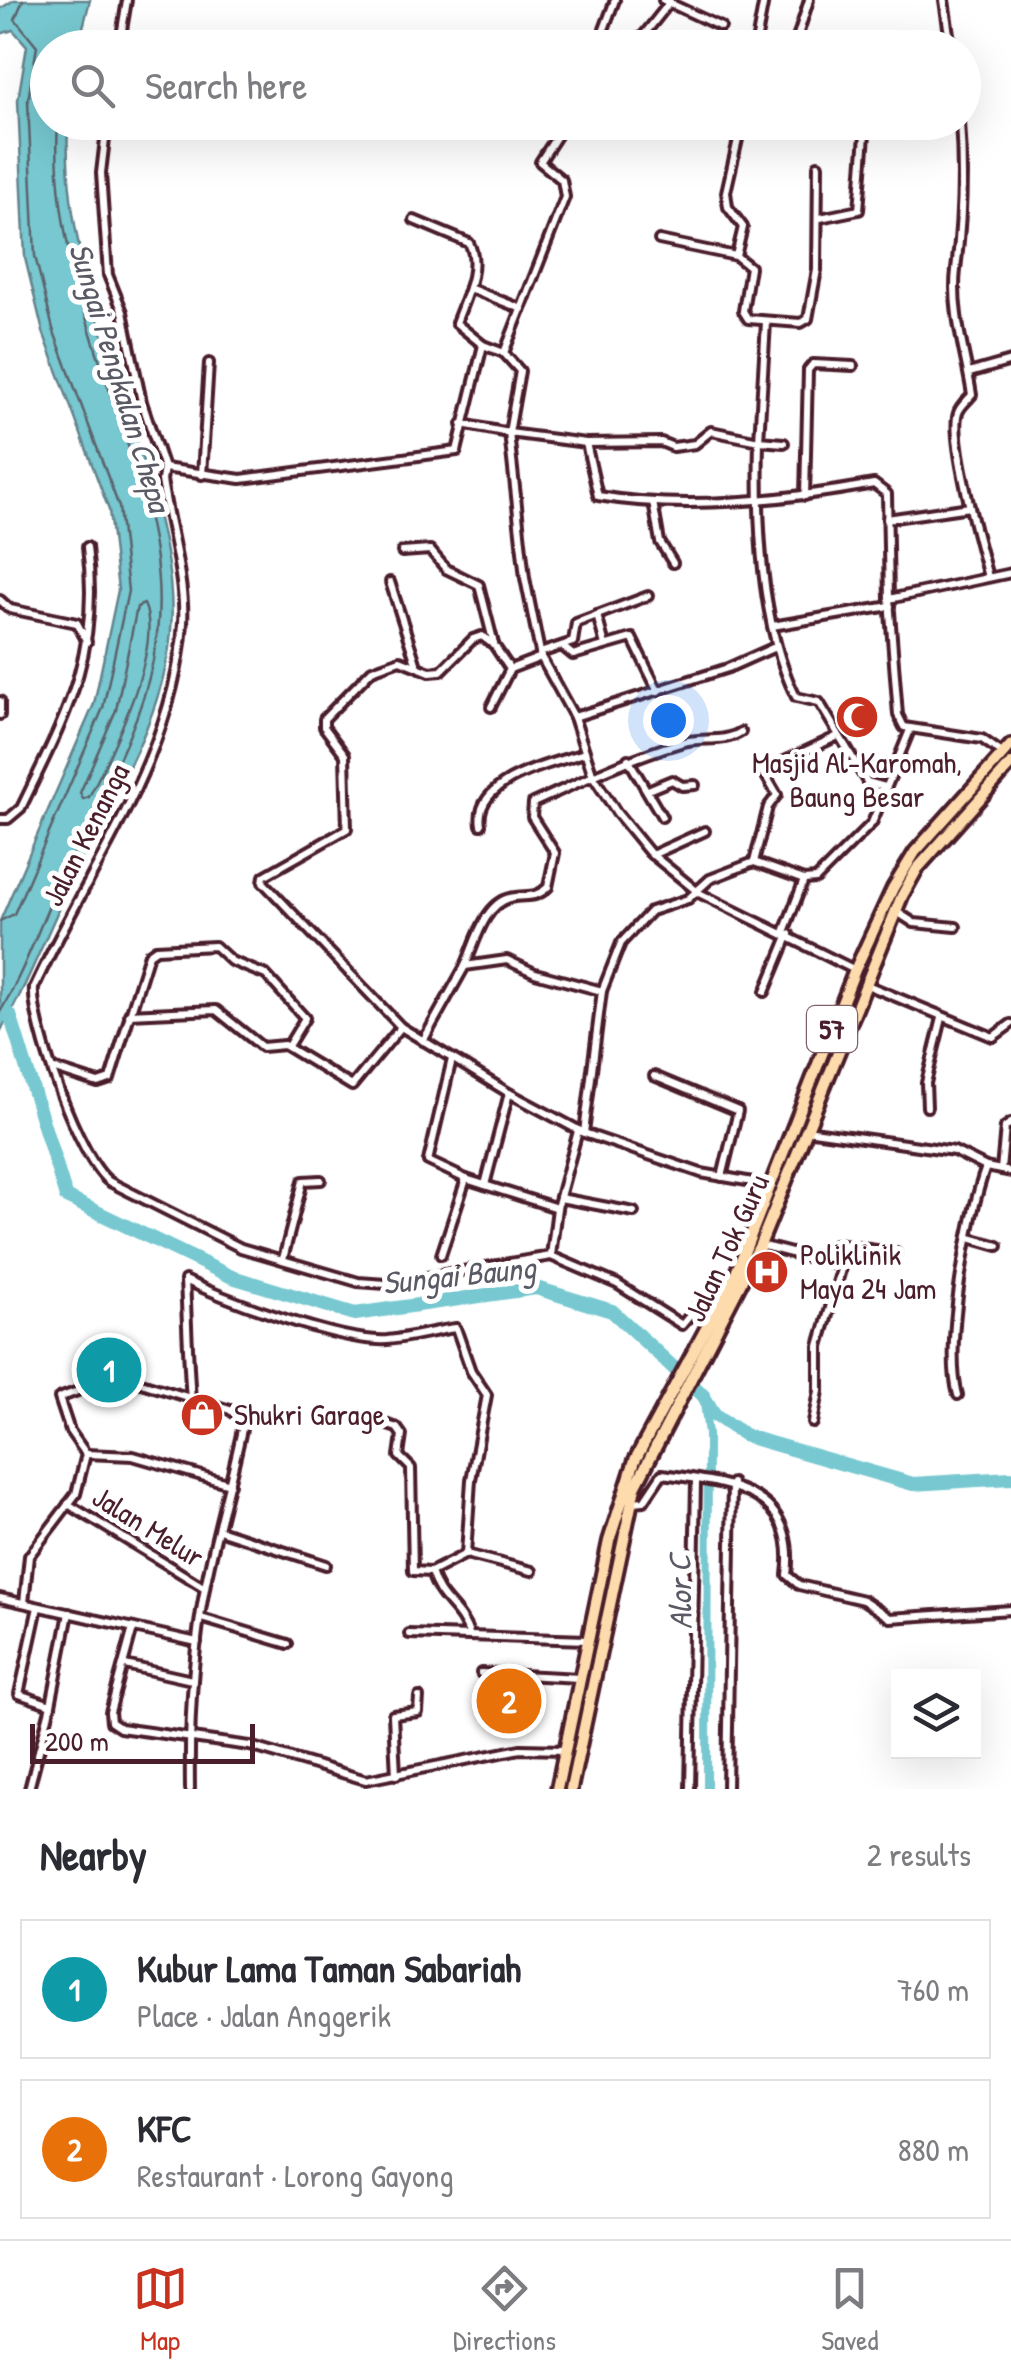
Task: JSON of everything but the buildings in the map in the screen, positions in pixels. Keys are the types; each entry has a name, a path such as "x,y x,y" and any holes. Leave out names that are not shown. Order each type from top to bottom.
{"main road":[{"name":"Jalan Tok Guru","path":"566,1751 617,1508 666,1398 725,1294 773,1186 855,970 904,868 1007,749"},
{"name":"Jalan Tok Guru","path":"570,1789 630,1502 760,1245 896,912 918,869 1011,764"},
{"path":"844,1000 857,1005"},
{"name":"57","path":"557,1789 566,1751"},
{"path":"560,1775 574,1776"}],"street":[{"path":"123,30 127,0"},
{"path":"604,30 615,0"},
{"path":"758,30 764,0"},
{"path":"800,30 809,0"},
{"path":"944,0 948,30"},
{"path":"646,30 668,1 721,28"},
{"name":"Jalan Kenanga","path":"105,140 101,173 108,276 122,312 142,402 164,468 162,480 184,620 173,695 152,756 34,988 35,1013 84,1152 99,1174 232,1244 380,1284 551,1256"},
{"path":"504,353 566,190 562,180 542,169 541,158 554,140"},
{"path":"736,256 742,228 728,207 726,182 737,140"},
{"path":"820,218 859,210 865,140"},
{"path":"961,140 962,248 956,275 960,336 971,397 956,417 970,507 988,576"},
{"path":"659,240 736,256 750,268 744,313 750,320 808,318 820,218 818,165"},
{"path":"414,220 469,243 474,253 469,288 456,324 483,345 504,353 520,371 509,433 526,578 540,655 574,717 593,776 652,855 699,893 855,970"},
{"path":"469,288 522,308"},
{"path":"766,322 759,441 775,647 796,698 819,702 867,782 886,786"},
{"path":"164,468 241,479 456,450 483,345"},
{"path":"968,373 1011,362"},
{"path":"202,475 209,363"},
{"path":"805,496 810,366 854,366"},
{"path":"462,424 586,443 662,442 673,447 697,444 711,431 784,443"},
{"path":"586,443 596,495 653,502 761,498 805,496 874,484 887,494 889,602 898,715 910,730 983,740 1007,749"},
{"path":"653,502 660,542 673,563"},
{"path":"887,520 970,507"},
{"path":"0,819 8,819 21,808 55,737 88,644 93,598 87,547"},
{"path":"402,552 428,550 446,568 479,586 494,645"},
{"path":"772,626 1011,573"},
{"path":"390,582 416,663"},
{"path":"491,707 510,669 574,640 576,624 648,596"},
{"path":"0,600 10,609 78,624 88,644"},
{"path":"597,616 605,645"},
{"path":"510,669 484,637 474,639 440,671 430,672 416,663 400,660 372,670 324,719 324,727 344,755 347,829 262,880 401,1027 452,1059 581,1132 722,1177 773,1186"},
{"path":"562,646 572,655 634,640 658,691"},
{"path":"574,717 658,691 775,647"},
{"path":"0,701 0,715"},
{"path":"725,1294 719,1288 710,1290 688,1322 677,1325 617,1284 551,1256 557,1208 581,1132 602,991 622,942 650,912 699,893 711,879 754,862 804,880 816,879 872,823 910,730"},
{"path":"423,1041 496,905 514,896 537,896 548,887 554,848 532,817 533,803 628,758 692,739 720,739 741,732"},
{"path":"754,862 768,807 777,796 763,772 838,736"},
{"path":"481,825 480,814 490,790 534,769 586,754"},
{"path":"628,758 662,817"},
{"path":"648,790 669,780 695,785"},
{"path":"652,855 705,832"},
{"path":"764,992 804,880"},
{"path":"896,912 914,923 956,926"},
{"path":"55,1069 98,1083 108,1081 152,950 216,946 231,961 266,976 303,1016 304,1026 288,1046"},
{"path":"465,966 507,960 535,973 602,991"},
{"path":"866,984 942,1018 997,1037 1011,1024"},
{"path":"129,1014 212,1008 262,1047 288,1046 352,1086 401,1027"},
{"path":"927,1107 926,1082 942,1018"},
{"path":"452,1059 427,1158 466,1179 557,1208"},
{"path":"654,1076 738,1111 722,1177"},
{"path":"485,1186 509,1093"},
{"path":"1002,1170 1005,1127 1011,1123"},
{"path":"806,1130 954,1150 986,1167 1011,1172"},
{"path":"958,1395 952,1356 976,1194 986,1167"},
{"path":"441,1255 466,1179"},
{"path":"283,1259 303,1181 321,1180"},
{"path":"560,1198 634,1212"},
{"path":"970,1238 998,1246"},
{"path":"821,1260 836,1244 896,1252"},
{"path":"760,1245 837,1263 842,1272 818,1346 819,1391 813,1423"},
{"path":"192,1400 186,1362 190,1320 185,1280 252,1308 354,1336 385,1340 456,1328 471,1371 487,1395 471,1480 466,1554"},
{"path":"24,1604 30,1556 82,1480 86,1454 61,1411 59,1398 118,1376 230,1410 241,1418 197,1642 189,1736 190,1789"},
{"path":"361,1416 401,1432 399,1453 411,1468 411,1566 416,1572 432,1572 466,1554 532,1570"},
{"path":"86,1454 133,1456 230,1484"},
{"path":"630,1502 644,1501 662,1474 698,1482 728,1483 755,1493 784,1527 790,1550 787,1575 798,1585 863,1600 890,1618 1011,1610"},
{"path":"690,1789 698,1482"},
{"path":"726,1789 728,1483"},
{"name":"Jalan Melur","path":"68,1504 205,1588"},
{"path":"219,1530 326,1566"},
{"path":"432,1572 438,1594 462,1614 470,1636"},
{"path":"0,1611 2,1598 197,1642"},
{"path":"38,1606 18,1694 51,1705"},
{"path":"29,1789 70,1613"},
{"path":"201,1618 288,1644"},
{"path":"133,1628 110,1712 112,1722 137,1731 250,1746 365,1785 520,1749 566,1751"},
{"path":"409,1634 590,1640"},
{"path":"124,1666 192,1680"},
{"path":"481,1673 582,1678"},
{"path":"396,1775 393,1715 418,1712 419,1697"}],"water":[{"name":"Sungai Pengkalan Chepa","path":"14,0 90,0 82,30 30,30 30,140 68,140 68,169 81,257 157,512 166,551 172,611 166,664 146,729 0,1032 0,921 94,704 118,590 109,510 43,332 25,258 18,100 27,46 13,30 0,34 0,9"}],"waterway":[{"name":"Sungai Baung","path":"10,1015 66,1197 232,1277 355,1314 536,1288 612,1311 703,1395 715,1415 746,1436 913,1484 1011,1478"},
{"name":"Alor C","path":"703,1395 708,1434 707,1789"}],"place":[{"name":"Masjid Al-Karomah, Baung Besar","path":"857,717"},
{"name":"Poliklinik Maya 24 Jam","path":"767,1272"},
{"name":"Kubur Lama Taman Sabariah","path":"109,1370"},
{"name":"Shukri Garage","path":"202,1415"},
{"name":"KFC","path":"509,1701"}]}
